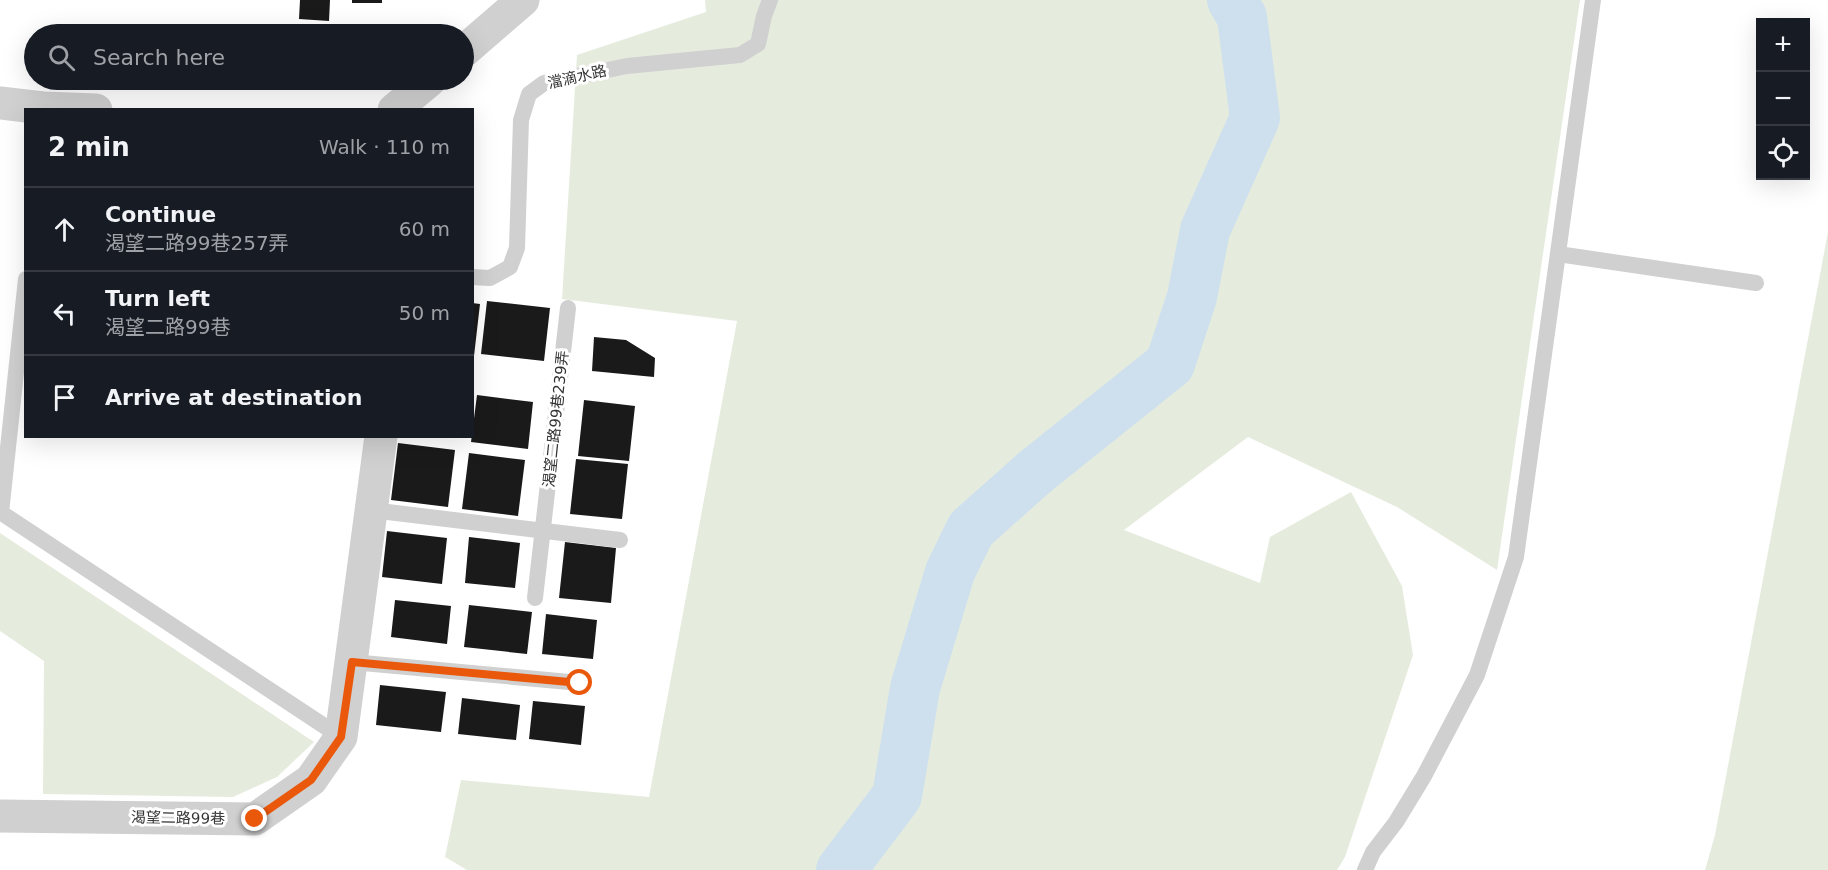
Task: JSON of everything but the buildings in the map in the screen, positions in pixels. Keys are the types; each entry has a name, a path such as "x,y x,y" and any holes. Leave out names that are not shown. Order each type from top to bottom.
{"street":[{"path":"474,42 523,0"},
{"path":"396,108 418,90"},
{"path":"0,103 36,108"},
{"name":"渴望二路99巷","path":"0,816 255,819 311,780 341,737 381,438"}],"lane":[{"name":"澢滴水路","path":"474,277 490,278 510,267 517,248 521,120 529,94 544,83 627,66 740,55 758,44 770,0"},
{"path":"1365,870 1374,852 1396,822 1424,776 1477,675 1516,557 1593,0"},
{"path":"1558,254 1756,283"},
{"path":"24,298 1,512 341,737"},
{"name":"渴望二路99巷239弄","path":"535,598 568,308"},
{"path":"371,510 620,540"},
{"path":"352,662 580,683"}],"shaded area":[{"path":"705,0 1580,0 1497,570 1397,507 1248,437 1124,530 1260,583 1270,537 1351,492 1402,586 1413,655 1345,857 1337,870 467,870 445,857 461,780 649,797 737,321 562,299 577,55 706,12"},
{"path":"1828,232 1828,870 1705,870 1715,835"},
{"path":"0,533 314,742 277,777 233,797 43,794 44,661 0,631"}],"waterway":[{"path":"841,870 897,796 915,688 950,572 971,529 1035,472 1170,364 1192,297 1205,230 1255,118 1242,17 1232,0"}],"route":[{"path":"255,819 311,780 341,737 352,662 580,683"}]}
